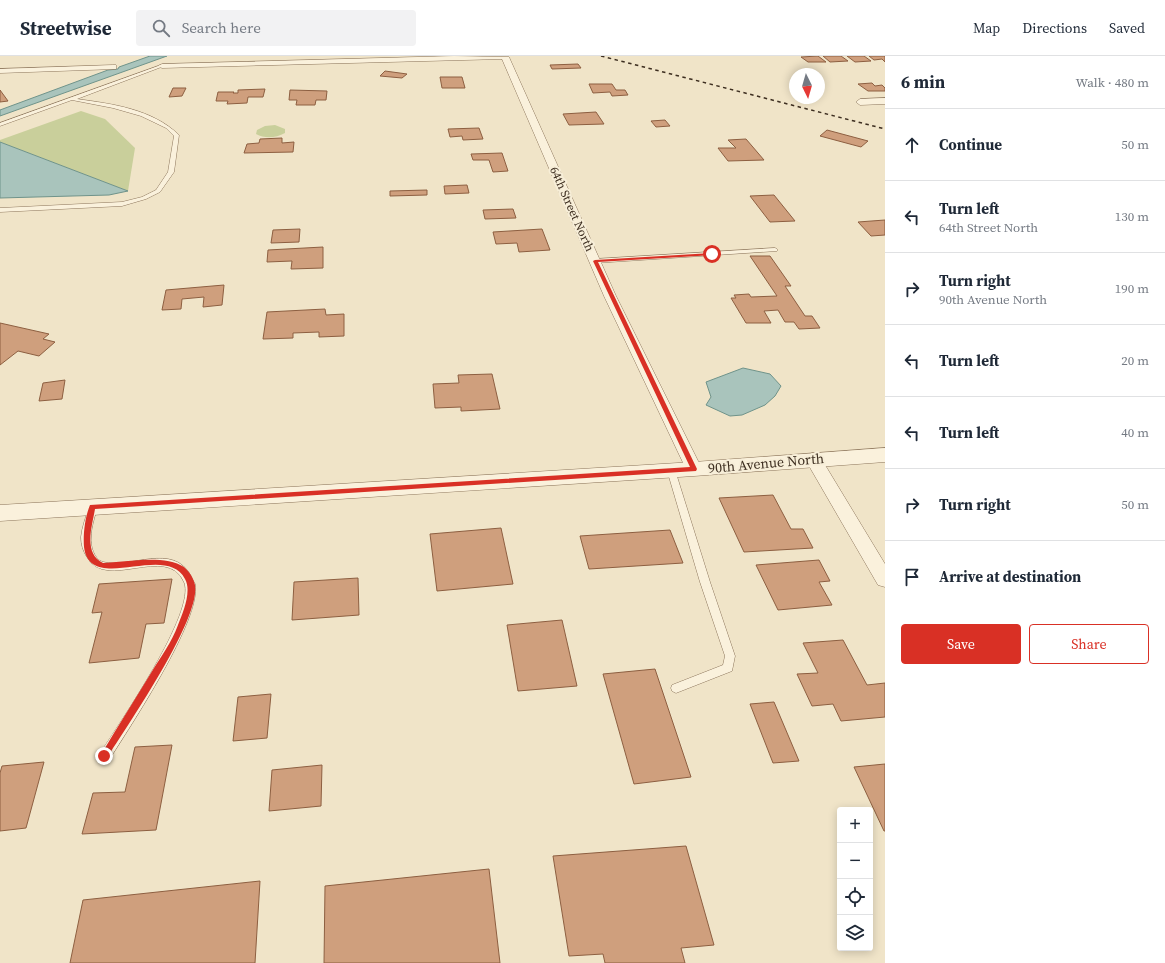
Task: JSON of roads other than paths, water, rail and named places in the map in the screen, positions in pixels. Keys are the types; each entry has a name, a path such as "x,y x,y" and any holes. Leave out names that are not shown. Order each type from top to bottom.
{"street":[{"path":"162,66 505,56"},
{"name":"64th Street North","path":"505,56 595,261 694,469"},
{"path":"0,71 114,67"},
{"path":"860,102 885,101"},
{"name":"90th Avenue North","path":"0,513 694,469 813,459 885,455"},
{"path":"813,459 885,580"}],"lane":[{"path":"0,126 162,66"},
{"path":"0,210 122,204 144,198 158,191 171,172 177,136 170,128 149,117 109,105 71,99"},
{"path":"595,261 775,250"},
{"path":"671,470 705,582 730,656 728,668 676,688"},
{"path":"93,507 86,537 88,550 93,562 102,566 152,562 170,564 181,569 188,576 191,586 190,596 182,626 169,651 104,756"}],"water":[{"path":"150,56 167,56 0,116 0,110 108,70 118,69 119,67"},
{"path":"0,142 128,191 109,195 0,198"},
{"path":"743,368 770,374 781,386 775,396 765,405 742,415 730,416 706,405 711,397 706,382"}],"railway":[{"path":"601,56 885,129"}]}
